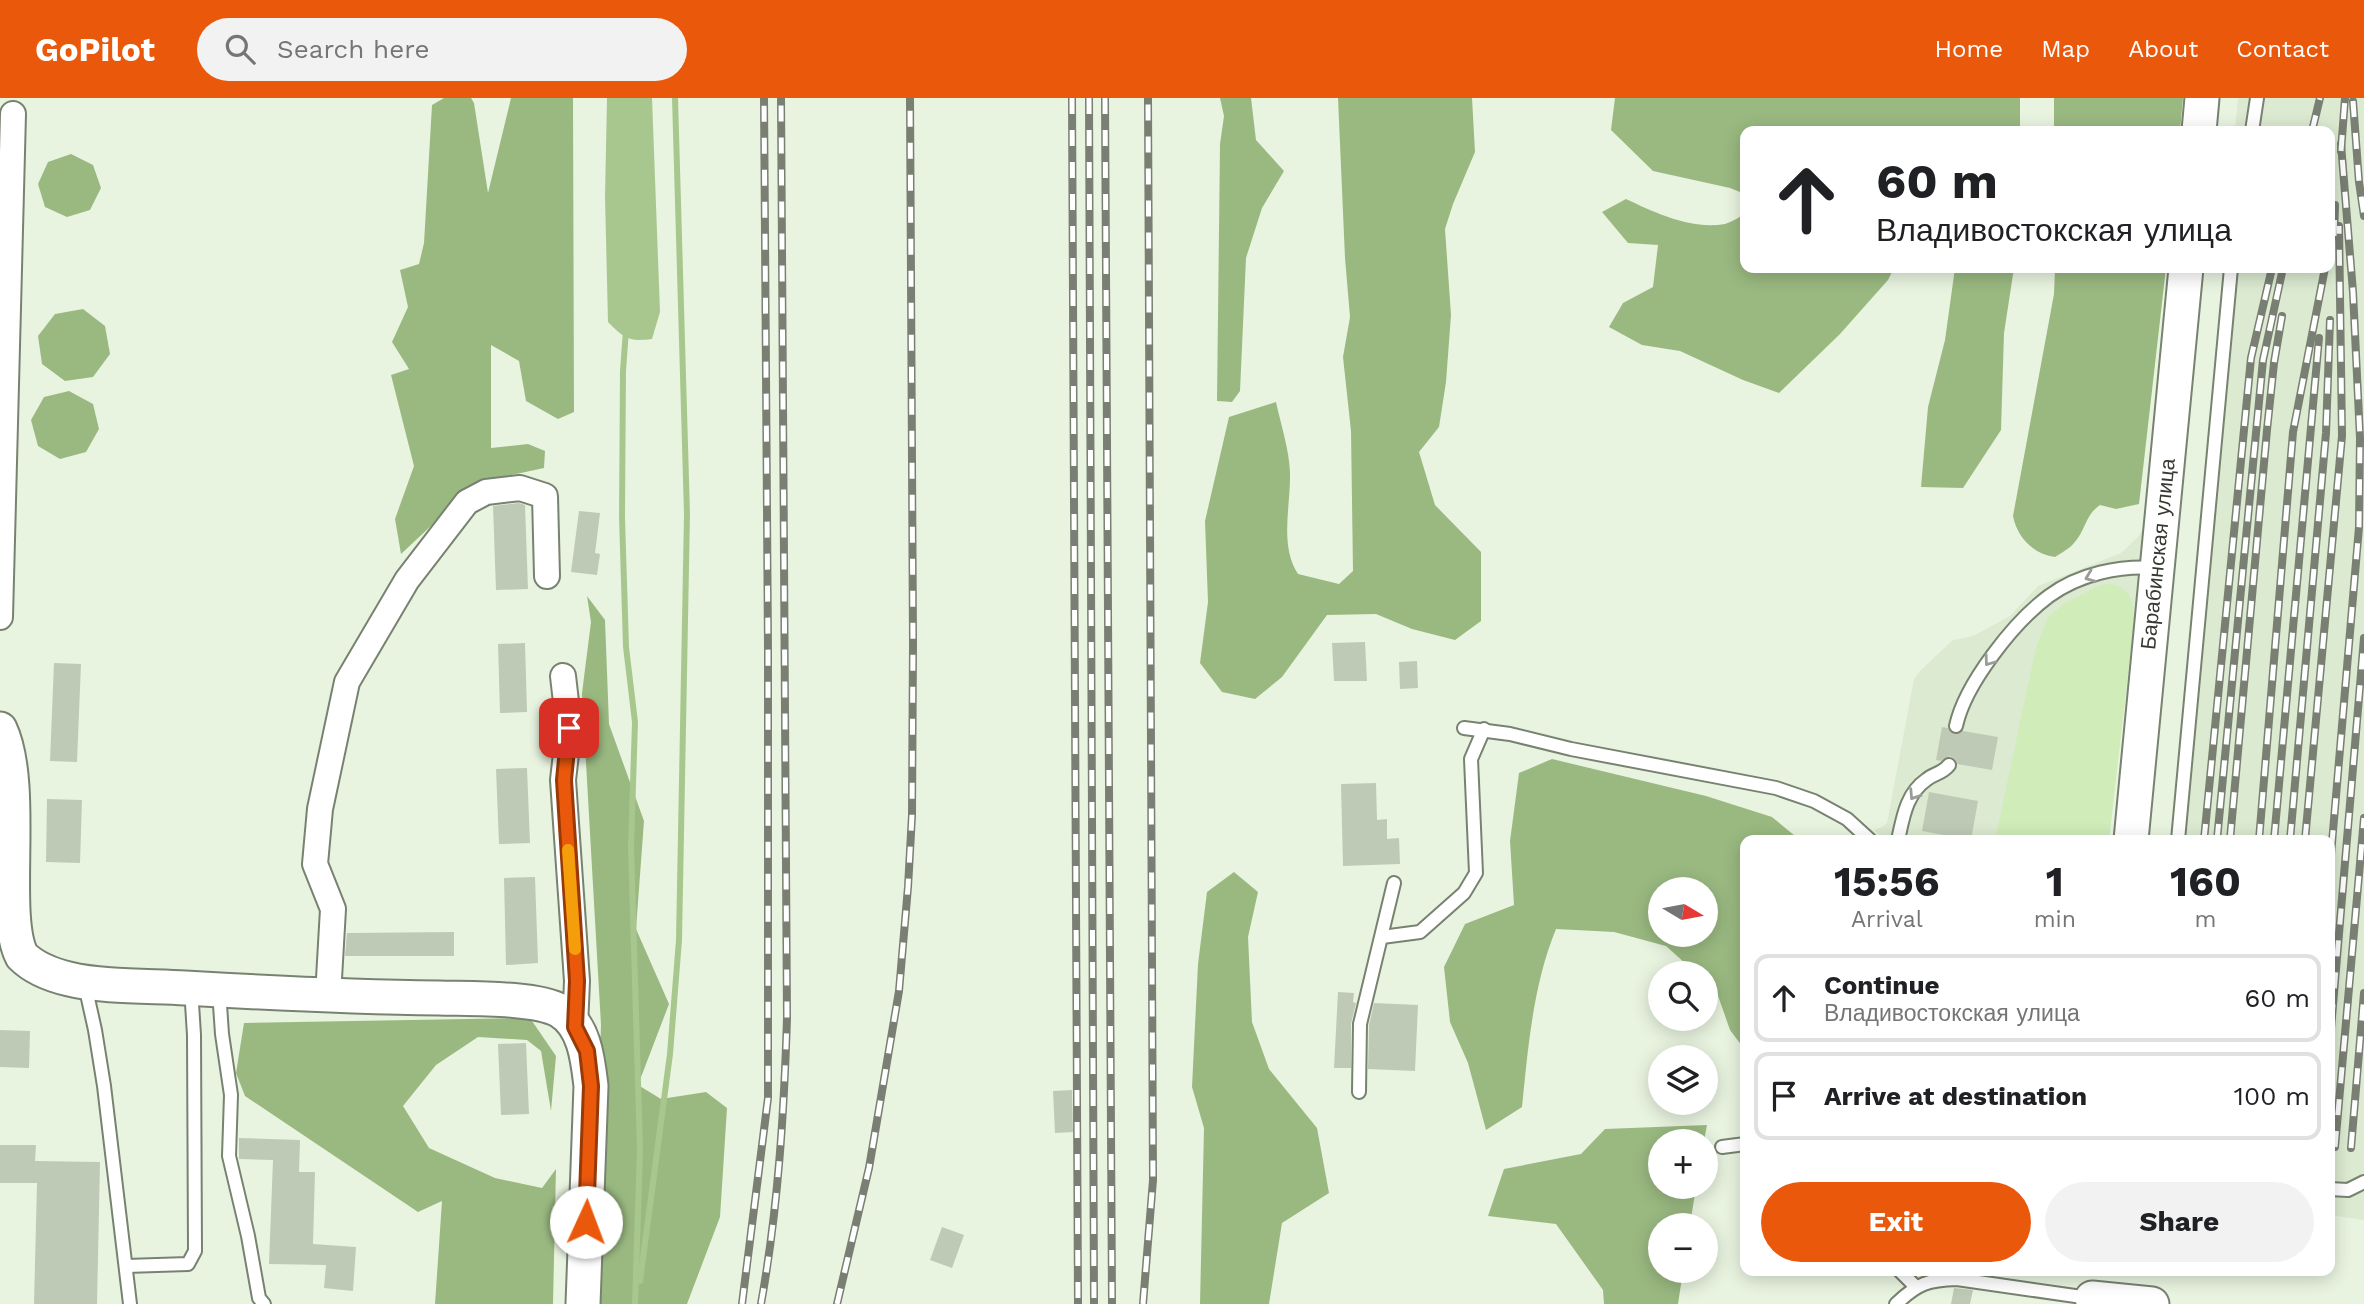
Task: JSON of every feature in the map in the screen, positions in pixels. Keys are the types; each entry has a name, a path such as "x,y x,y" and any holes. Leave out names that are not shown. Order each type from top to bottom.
{"street":[{"path":"2199,126 2202,98"},
{"path":"0,617 5,224 13,114"},
{"name":"Барабинская улица","path":"2131,835 2186,273"},
{"path":"328,996 333,909 315,864 320,809 347,682 407,580 467,502 486,492 520,488 545,496 547,576"},
{"path":"563,676 569,728 564,780 577,981 575,1027"},
{"path":"0,729 9,755 4,909 9,936 21,956 41,970 84,981 328,996 480,999 538,1004 561,1011 575,1027 587,1051 591,1086 583,1304"},
{"path":"2092,1291 2152,1304"}],"lane":[{"path":"2253,126 2257,98"},
{"path":"2178,835 2231,273"},
{"path":"1956,726 1975,681 1993,655 2049,596 2113,568 2157,568"},
{"path":"1464,727 1776,788 1814,801 1847,819 1865,835"},
{"path":"1382,937 1420,932 1464,893 1476,873 1471,759 1483,729"},
{"path":"1899,835 1910,798 1923,781 1944,772 1949,765"},
{"path":"1359,1091 1360,1024 1394,883"},
{"path":"84,981 104,1086 130,1304"},
{"path":"126,1266 188,1264 195,1251 194,1034 205,989"},
{"path":"205,989 222,1034 231,1096 229,1156 259,1298 264,1304"},
{"path":"1722,1147 1740,1145"},
{"path":"2335,1189 2348,1190 2364,1182"},
{"path":"1905,1276 1915,1286"},
{"path":"2006,1285 2008,1276"},
{"path":"1896,1304 1915,1286 1935,1279 2092,1291"}],"shaded area":[{"path":"444,98 471,98 474,103 488,193 511,98 573,98 574,412 558,419 526,401 519,361 491,345 491,448 528,444 545,451 544,468 478,482 401,554 395,519 414,466 391,375 409,369 392,342 408,307 400,270 419,264 424,243 432,105"},
{"path":"607,98 652,98 660,312 652,339 627,338 608,322 605,197"},
{"path":"1220,98 1251,98 1256,140 1284,171 1262,208 1246,258 1240,391 1232,402 1217,401 1220,144 1224,116"},
{"path":"1338,98 1472,98 1475,152 1445,229 1451,315 1446,382 1439,427 1419,452 1435,505 1481,552 1481,621 1455,640 1412,629 1376,614 1327,615 1282,677 1255,699 1222,692 1200,663 1208,602 1205,521 1229,417 1276,402 1289,463 1287,538 1292,563 1298,574 1339,584 1353,571 1351,431 1343,357 1350,317"},
{"path":"1615,98 2020,98 2020,126 1740,126 1740,192 1653,171 1611,130"},
{"path":"2054,98 2183,98 2180,126 2054,126"},
{"path":"2238,98 2364,98 2364,1220 2335,1216 2335,835 2172,835 2223,273 2335,273 2335,126 2235,126"},
{"path":"71,154 93,165 101,188 90,210 67,217 45,207 38,184 48,162"},
{"path":"1626,199 1674,219 1699,225 1725,224 1740,217 1740,273 1892,273 1840,334 1779,393 1680,351 1642,345 1609,327 1623,303 1653,287 1658,245 1628,243 1602,212"},
{"path":"1954,273 2013,273 2004,333 2001,430 1963,488 1921,487 1928,407 1945,340"},
{"path":"2055,273 2165,273 2139,504 2116,509 2100,505 2091,513 2074,543 2055,557 2040,552 2027,543 2018,531 2013,516 2054,294"},
{"path":"83,309 105,326 110,354 93,377 65,381 42,364 38,336 55,314"},
{"path":"69,391 93,404 99,429 86,452 60,459 38,446 31,420 44,397"},
{"path":"2145,526 2110,835 1879,835 1874,830 1887,823 1914,679 1921,670 1953,640 1973,636 2010,616 2038,586 2121,553"},
{"path":"2109,584 2126,591 2133,606 2134,619 2110,835 1996,835 2036,648 2048,617 2064,604 2098,586"},
{"path":"587,596 605,620 609,724 644,821 636,929 669,1004 638,1085 661,1099 706,1092 727,1108 720,1217 687,1304 593,1304 601,1025 582,693 591,622"},
{"path":"1552,759 1706,796 1772,817 1794,835 1740,835 1740,1043 1730,1030 1718,996 1718,961 1683,961 1667,947 1718,947 1718,877 1648,877 1648,941 1614,932 1556,929 1537,994 1522,1107 1486,1130 1468,1063 1450,1022 1444,967 1465,924 1514,905 1510,841 1519,773"},
{"path":"1234,872 1258,892 1248,937 1252,1022 1269,1069 1317,1128 1329,1193 1282,1223 1269,1304 1200,1304 1204,1128 1192,1087 1198,964 1207,892"},
{"path":"530,1018 556,1056 551,1111 541,1051 527,1040 478,1037 436,1065 403,1106 429,1148 495,1178 542,1188 556,1169 553,1304 435,1304 442,1201 418,1212 245,1096 236,1073 244,1023"},
{"path":"1707,1125 1706,1129 1648,1129 1648,1199 1694,1199 1692,1213 1648,1213 1648,1283 1681,1283 1678,1304 1604,1304 1603,1290 1556,1224 1488,1216 1504,1169 1581,1154 1605,1129"}],"building":[{"path":"519,503 525,505 528,589 496,590 493,506"},
{"path":"579,511 600,513 595,553 600,554 597,575 571,572"},
{"path":"1365,642 1367,681 1334,681 1332,643"},
{"path":"525,643 527,712 500,713 498,644"},
{"path":"1417,661 1418,688 1400,689 1399,662"},
{"path":"54,663 81,664 77,762 50,761"},
{"path":"1942,727 1948,728 1954,734 1963,731 1998,737 1992,770 1957,764 1950,756 1941,761 1936,760"},
{"path":"527,768 530,843 499,844 496,769"},
{"path":"1376,783 1377,820 1387,819 1387,839 1399,838 1400,864 1343,866 1341,784"},
{"path":"1929,792 1978,801 1972,835 1944,835 1922,831"},
{"path":"47,799 82,800 80,863 46,862"},
{"path":"535,877 538,963 506,965 504,878"},
{"path":"454,932 454,956 345,956 347,933"},
{"path":"1338,992 1354,993 1353,1002 1356,1003 1351,1024 1351,1068 1334,1068"},
{"path":"1374,1003 1418,1005 1415,1071 1368,1069 1369,1025"},
{"path":"0,1030 30,1031 29,1068 0,1067"},
{"path":"526,1043 529,1114 501,1115 498,1044"},
{"path":"1072,1090 1073,1132 1055,1133 1053,1091"},
{"path":"239,1138 300,1140 299,1172 315,1172 313,1244 356,1247 353,1291 324,1288 326,1265 269,1264 273,1160 239,1159"},
{"path":"0,1145 36,1145 35,1161 100,1162 97,1304 34,1304 37,1183 0,1183"},
{"path":"942,1227 964,1235 952,1268 930,1260"},
{"path":"1954,1288 1973,1290 1970,1304 1951,1304"}],"waterway":[{"path":"640,1281 670,1054 679,940 687,514 675,98"},
{"path":"626,330 623,371 622,517 626,647 635,722 631,847 640,1149 635,1304"}],"railway":[{"path":"742,1304 768,1098 764,98"},
{"path":"761,1304 779,1161 787,1018 781,98"},
{"path":"837,1304 869,1168 899,991 908,887 912,815 913,642 910,98"},
{"path":"1072,98 1078,1304"},
{"path":"1089,98 1094,1304"},
{"path":"1105,98 1112,1304"},
{"path":"1143,1304 1153,1180 1148,98"},
{"path":"2313,126 2320,98"},
{"path":"2341,151 2345,98"},
{"path":"2353,101 2364,216"},
{"path":"2333,835 2359,527 2360,438 2353,292 2341,144"},
{"path":"2305,835 2342,436 2339,226"},
{"path":"2204,835 2251,358 2271,273"},
{"path":"2217,835 2263,360 2282,273"},
{"path":"2259,835 2293,432 2324,273"},
{"path":"2230,835 2267,430 2282,316"},
{"path":"2290,835 2326,433 2330,320"},
{"path":"2274,835 2319,338"},
{"path":"2335,981 2364,638"},
{"path":"2335,1147 2364,818"},
{"path":"2351,1148 2364,993"}],"slow traffic":[{"path":"568,850 575,949"}],"route":[{"path":"569,728 564,780 577,981 575,1027 587,1051 591,1086 586,1222"}]}
